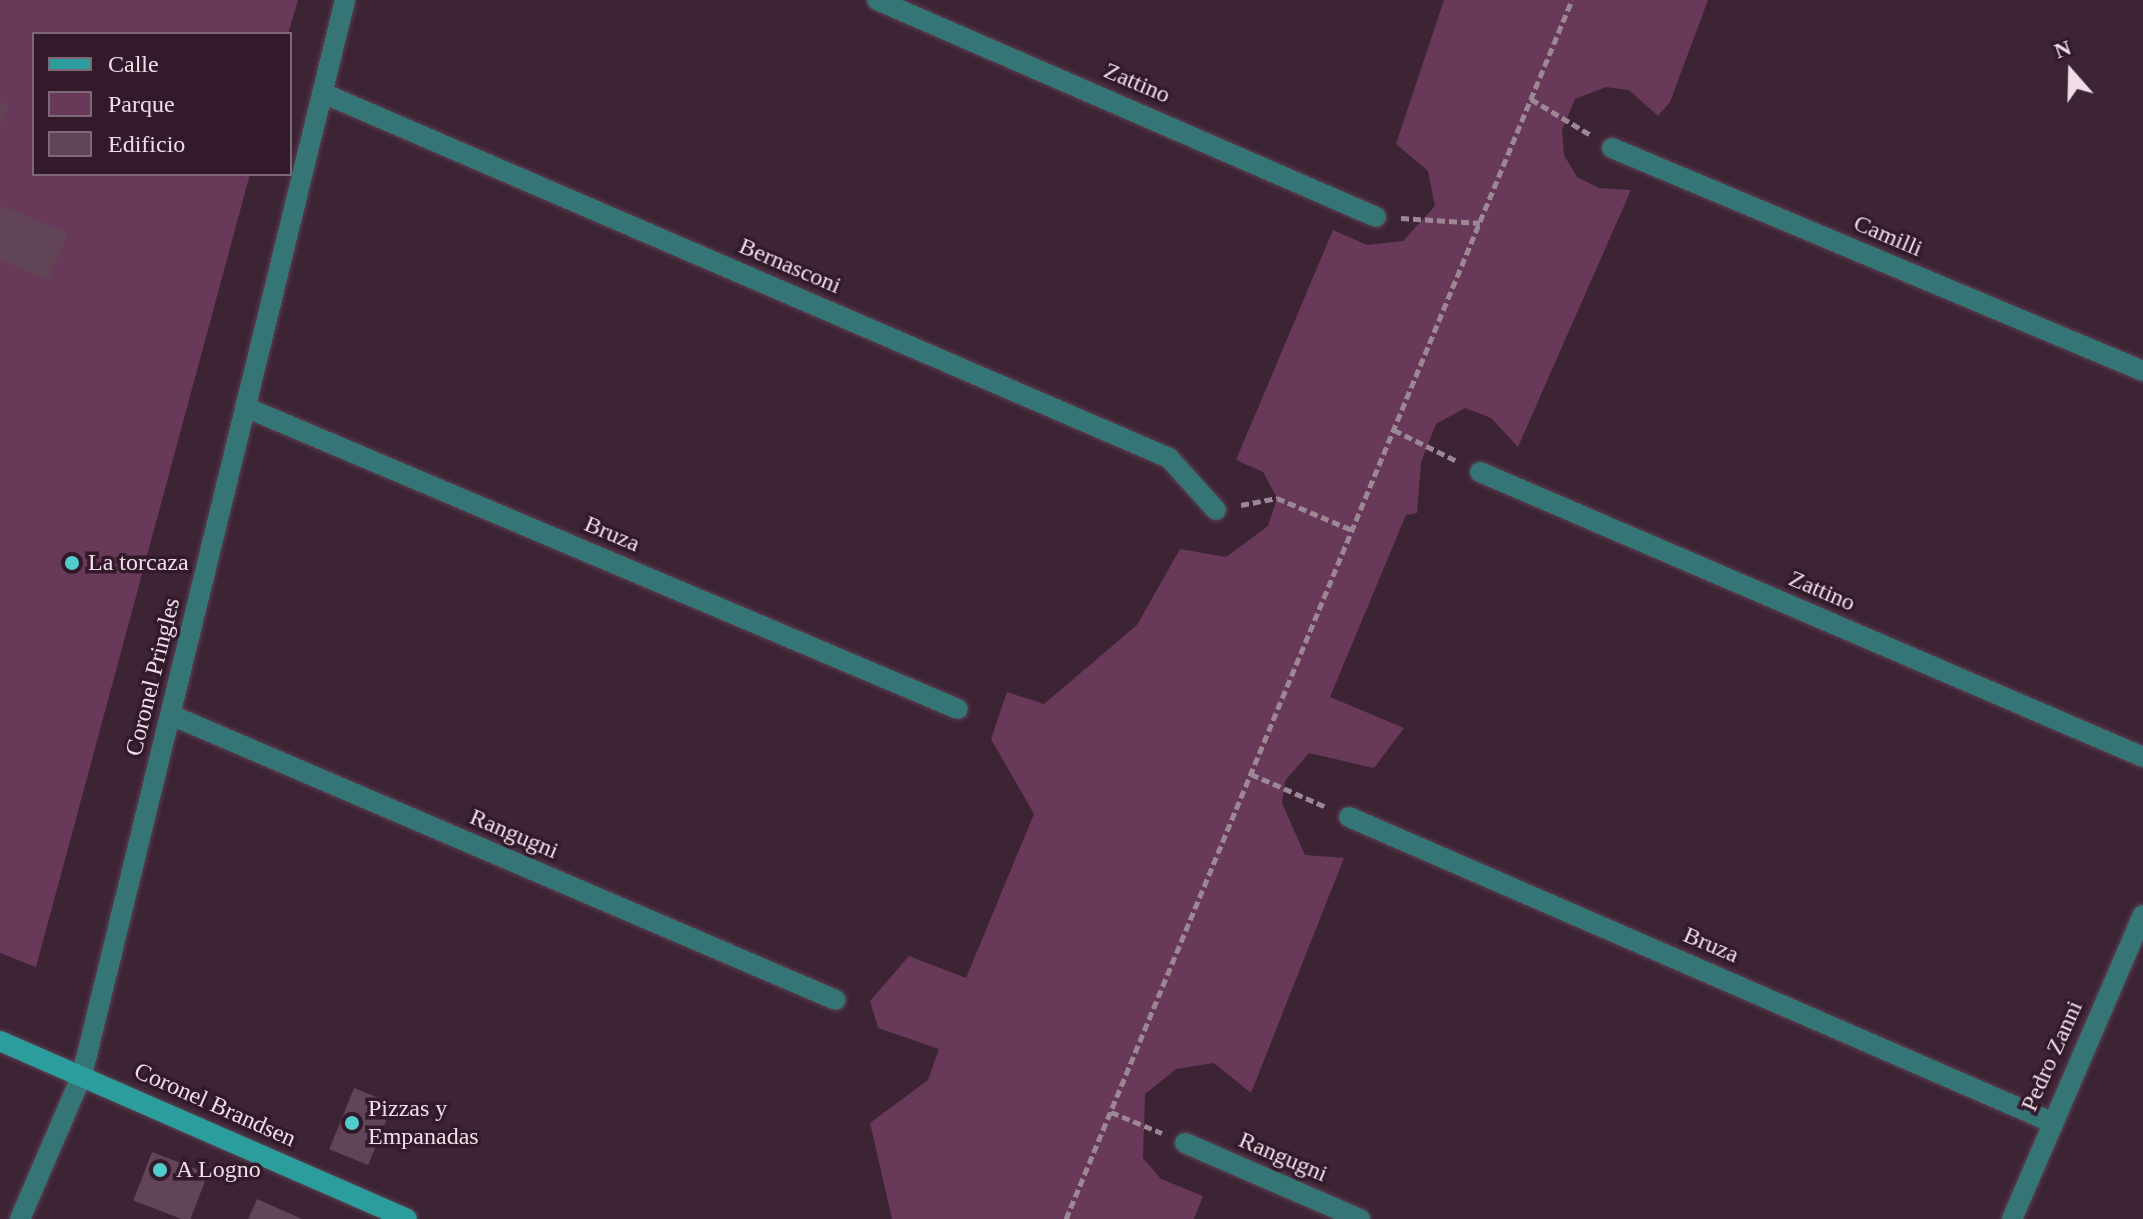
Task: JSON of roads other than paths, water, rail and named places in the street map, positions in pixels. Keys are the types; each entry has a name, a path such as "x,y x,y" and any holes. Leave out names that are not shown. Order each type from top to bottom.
{"street":[{"name":"Coronel Pringles","path":"20,1219 82,1075 325,94 345,0"},
{"name":"Zattino","path":"877,0 1376,217"},
{"name":"Bernasconi","path":"325,94 1169,458 1216,510"},
{"name":"Camilli","path":"1612,148 2143,371"},
{"name":"Bruza","path":"245,407 958,709"},
{"name":"Zattino","path":"1480,472 2143,757"},
{"name":"Rangugni","path":"171,715 836,1000"},
{"name":"Bruza","path":"1349,817 2051,1122"},
{"name":"Pedro Zanni","path":"2019,1217 2051,1122 2143,915"},
{"name":"Coronel Brandsen","path":"0,1041 407,1219"},
{"name":"Rangugni","path":"1185,1143 1360,1219"}],"place":[{"name":"La torcaza","path":"72,563"},
{"name":"Pizzas y Empanadas","path":"352,1123"},
{"name":"A Logno","path":"160,1170"}]}
